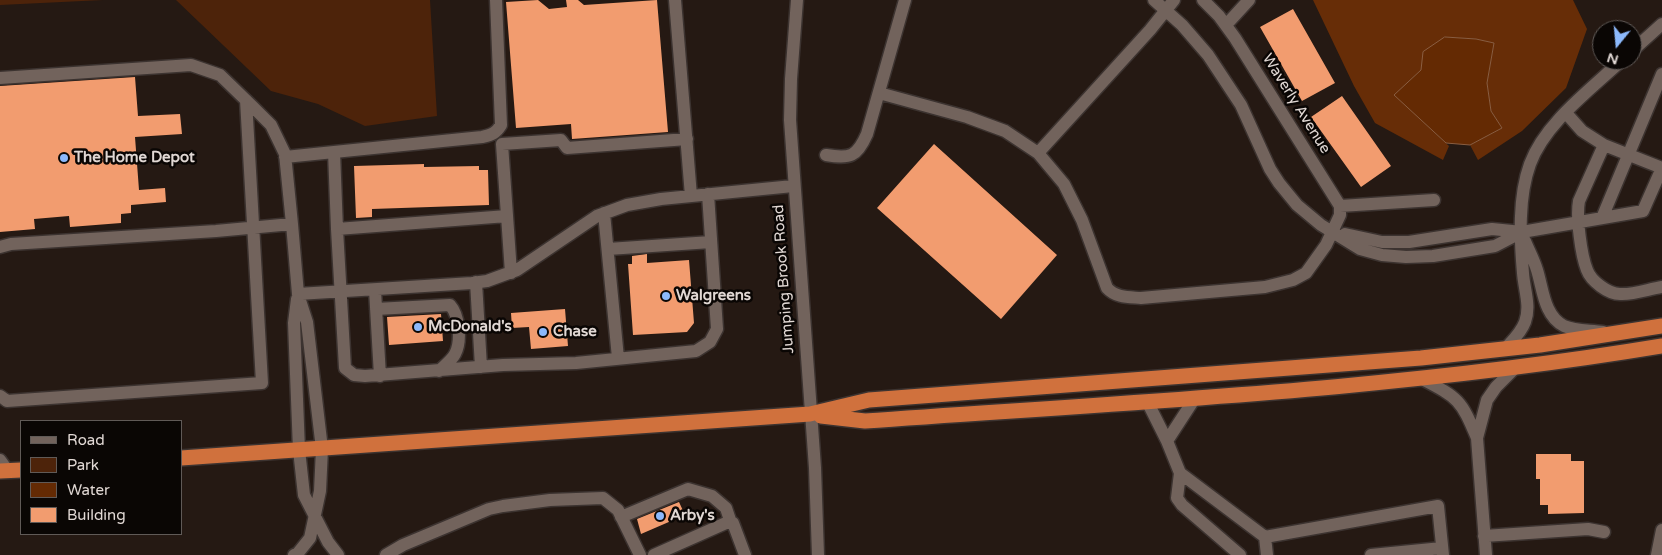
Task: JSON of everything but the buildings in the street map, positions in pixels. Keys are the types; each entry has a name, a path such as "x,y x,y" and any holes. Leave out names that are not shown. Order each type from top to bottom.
{"highway":[{"path":"182,458 810,414 869,400 1343,365 1505,349 1662,326"},
{"path":"810,414 865,421 1196,398 1422,379 1514,369 1662,346"}],"street":[{"path":"285,156 482,137 494,134 501,125 496,0"},
{"path":"675,0 691,196"},
{"name":"Jumping Brook Road","path":"797,0 790,100 793,186 815,468 818,555"},
{"path":"826,155 844,158 858,151 867,134 904,0"},
{"path":"1154,0 1170,5 1231,88 1249,121 1270,169 1287,194 1309,216 1332,231 1370,241 1394,243 1492,229 1522,232 1643,211 1662,168 1604,145 1582,131 1566,112"},
{"name":"Waverly Avenue","path":"1204,0 1226,25 1340,206"},
{"path":"1226,25 1249,0"},
{"path":"1038,153 1170,5"},
{"path":"1642,42 1662,24"},
{"path":"0,78 190,65 220,75 271,125 285,156 292,224 298,294 294,323 299,450 304,495 328,542 338,555"},
{"path":"1505,349 1523,327 1527,315 1528,307 1523,271 1521,204 1530,163 1543,138 1566,112 1611,70"},
{"path":"1602,218 1662,74"},
{"path":"879,93 966,117 1005,131 1038,153 1064,184 1082,220 1107,288 1111,292 1126,297 1152,297 1280,284 1294,280 1306,273 1326,245 1340,215 1340,206 1434,200"},
{"path":"0,396 7,401 262,383 246,100"},
{"path":"498,131 502,144 511,273"},
{"path":"502,144 561,140 567,148 686,139"},
{"path":"1604,145 1579,201 1578,222 1587,270 1593,279 1604,288 1620,294 1662,287"},
{"path":"334,152 339,292 345,368 350,373 359,376 380,376 482,367 576,363 696,351 714,338 717,330 708,194"},
{"path":"298,294 476,282 511,273 541,255 580,226 604,213 627,205 661,199 793,186"},
{"path":"604,213 618,358"},
{"path":"337,229 507,216"},
{"path":"0,247 11,244 292,224"},
{"path":"1522,232 1537,271 1545,301 1553,317 1558,322 1572,328 1618,333"},
{"path":"608,249 711,242"},
{"path":"476,282 482,367"},
{"path":"375,290 380,376"},
{"path":"294,555 298,553 310,538 320,491 322,449 307,322 298,294"},
{"path":"376,309 450,305 456,312 459,345 454,356 439,371"},
{"path":"1477,438 1487,400 1496,387 1514,369"},
{"path":"1422,379 1457,400 1467,414 1477,438 1486,555"},
{"path":"1167,441 1196,398"},
{"path":"1146,401 1167,441 1180,473 1177,498 1182,505 1240,555"},
{"path":"1180,473 1265,537 1267,555"},
{"path":"621,517 688,490 712,496 726,508 743,554"},
{"path":"386,555 403,545 503,506 550,500 603,498 618,510 640,555"},
{"path":"1265,537 1438,506 1442,552 1371,555"},
{"path":"654,555 726,523 731,523"},
{"path":"1484,536 1588,528 1604,532"},
{"path":"1657,555 1662,530"}],"green space":[{"path":"0,0 103,0 0,5"},
{"path":"176,0 430,0 437,116 365,126 318,104 271,91"}],"shaded area":[{"path":"1313,0 1573,0 1587,29 1566,88 1522,131 1478,160 1470,145 1502,128 1491,111 1487,83 1494,43 1476,39 1445,37 1421,70 1395,95 1449,146 1443,160 1375,123 1354,86"}],"water":[{"path":"1445,37 1476,39 1494,43 1487,83 1491,111 1502,128 1470,145 1446,143 1394,95 1421,70 1423,52"}],"place":[{"name":"The Home Depot","path":"64,158"},
{"name":"Walgreens","path":"666,296"},
{"name":"McDonald's","path":"418,327"},
{"name":"Chase","path":"543,332"},
{"name":"Arby's","path":"660,516"}]}
